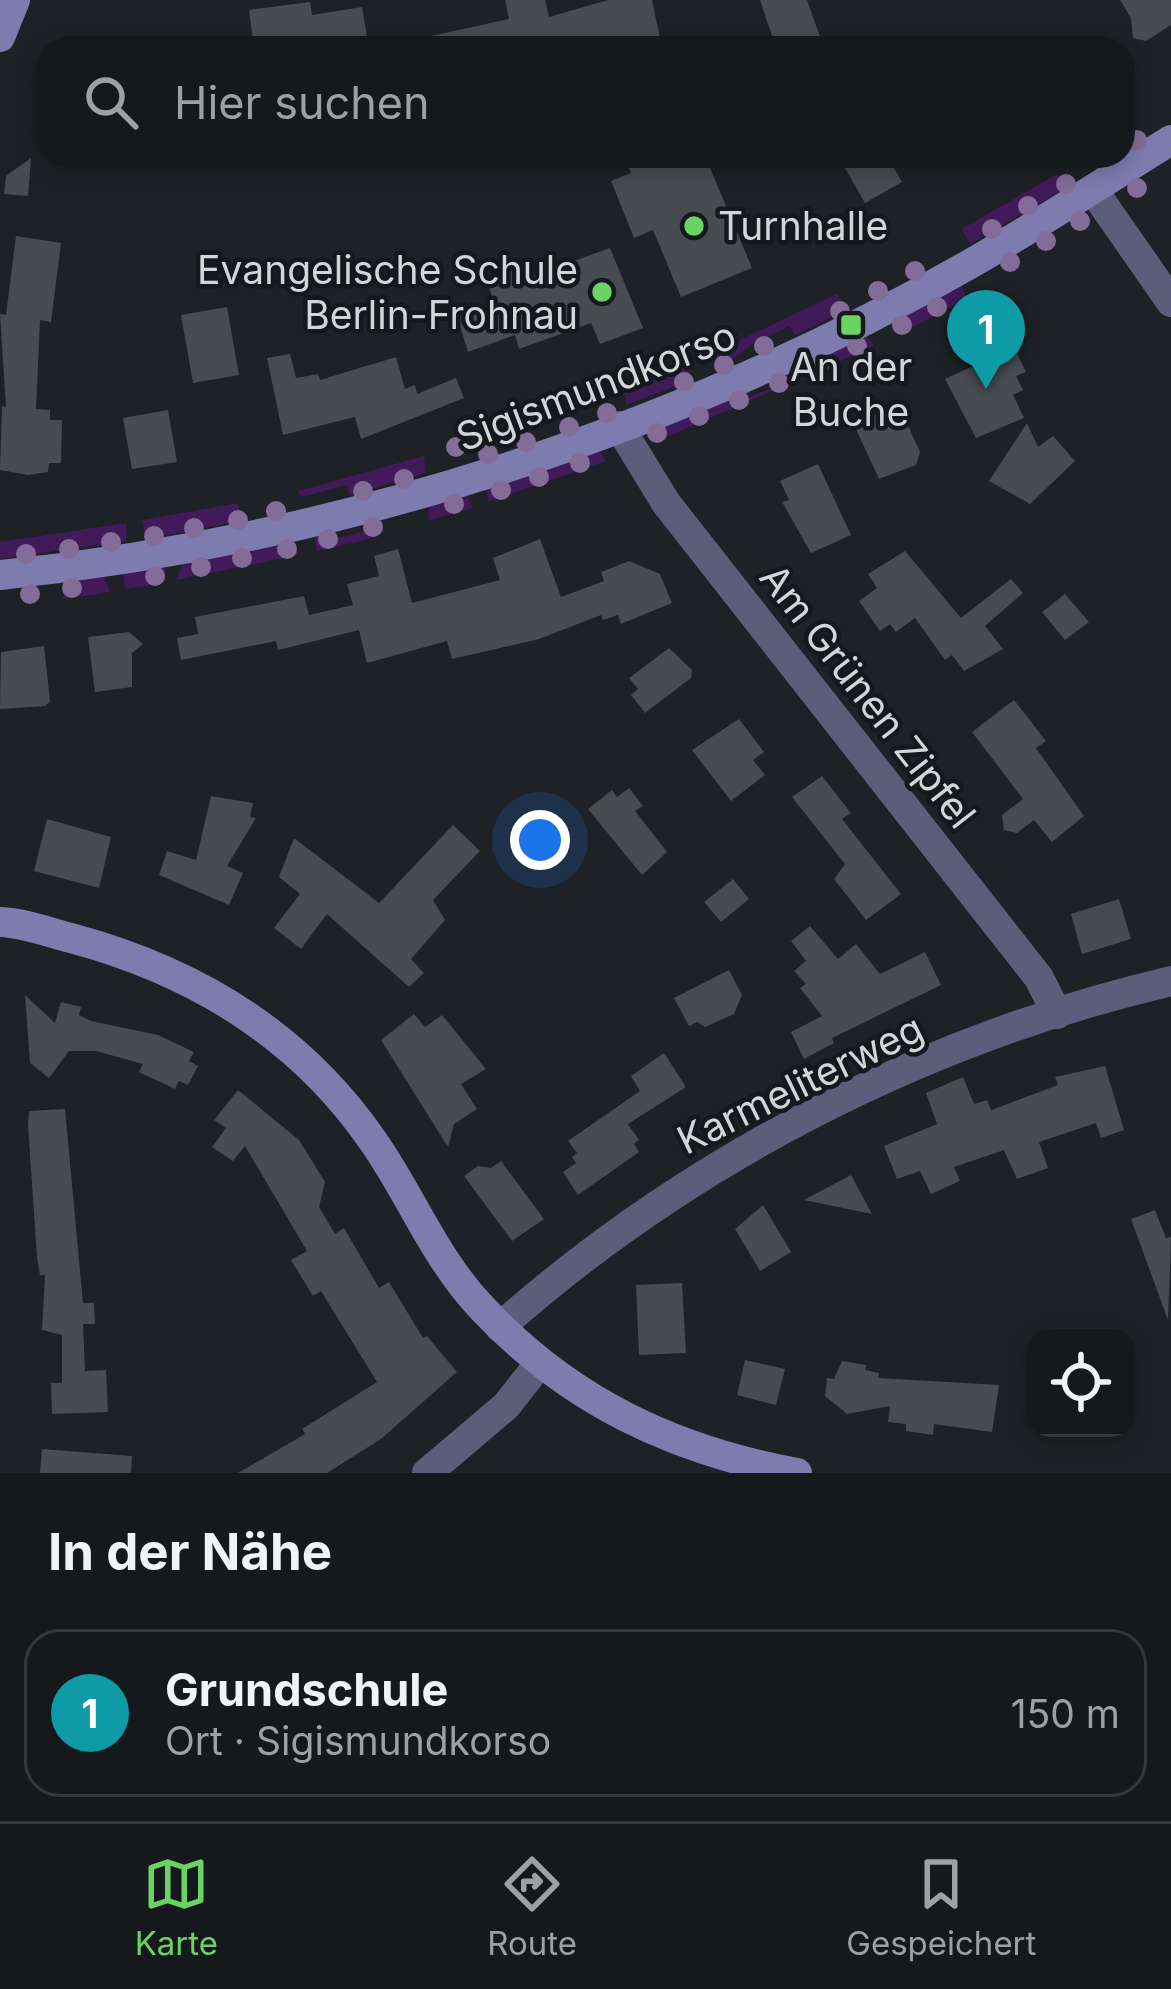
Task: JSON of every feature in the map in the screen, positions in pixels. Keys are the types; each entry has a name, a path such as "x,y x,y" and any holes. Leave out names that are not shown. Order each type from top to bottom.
{"street":[{"path":"0,37 15,0"},
{"name":"Sigismundkorso","path":"1135,163 1171,140"},
{"name":"Sigismundkorso","path":"0,575 290,526 472,476 619,426 851,325 969,265 1127,168"},
{"path":"1093,190 1171,302"},
{"name":"Am Grünen Zipfel","path":"619,426 666,503 1039,978 1057,1014"},
{"path":"0,922 121,952 197,984 295,1051 336,1090 376,1144 450,1268 539,1364 608,1412 658,1435 736,1462 797,1473"},
{"name":"Karmeliterweg","path":"500,1327 567,1268 681,1186 842,1099 1057,1014 1171,981"},
{"path":"427,1473 506,1406 539,1364"}],"shaded area":[{"path":"1057,174 1071,185 970,244 962,229"},
{"path":"960,283 967,298 898,335 892,319"},
{"path":"837,294 846,310 795,335 789,326 767,337 771,346 758,352 754,343 720,368 712,353"},
{"path":"865,333 874,346 653,443 648,431 741,391 747,398 771,388 768,379"},
{"path":"689,363 692,380 626,405 625,389"},
{"path":"599,449 606,461 488,502 486,486"},
{"path":"424,456 426,473 350,495 347,485 301,497 298,491"},
{"path":"465,493 473,508 430,520 428,503"},
{"path":"238,503 240,521 146,539 142,520"},
{"path":"372,520 377,537 317,551 314,533 330,530 334,539 366,531 364,521"},
{"path":"126,523 126,541 0,559 0,542"},
{"path":"292,539 299,555 176,580 184,562"},
{"path":"166,566 163,583 125,589 123,573"},
{"path":"104,576 110,592 63,599 64,581"}],"building":[{"path":"505,0 545,0 549,17 608,0 652,0 660,36 431,36 509,19"},
{"path":"760,0 807,0 820,36 772,36"},
{"path":"1120,0 1171,0 1171,25 1146,41 1133,36 1131,18"},
{"path":"310,2 312,15 362,7 367,36 252,36 249,10"},
{"path":"31,158 28,196 4,194 6,176"},
{"name":"Turnhalle","path":"629,168 710,168 752,268 681,297 653,230 634,238 611,181 631,173"},
{"path":"845,168 894,168 902,182 865,203"},
{"path":"16,236 61,243 51,322 40,320 36,409 50,410 50,420 62,420 61,463 49,463 48,472 28,475 0,470 2,406 6,407 0,314 6,315"},
{"path":"610,248 643,328 600,344 591,323 519,349 515,335 468,352 457,316 494,303 487,280 514,270 518,281"},
{"path":"227,307 239,375 193,383 181,315"},
{"path":"1010,339 1026,372 1016,376 1023,390 1013,395 1024,418 976,438 945,379 984,361 980,352"},
{"path":"290,354 296,378 318,374 320,380 396,357 405,389 415,385 417,394 456,378 464,398 361,439 355,417 283,435 267,358"},
{"path":"897,401 920,452 916,465 879,479 855,427"},
{"path":"168,410 177,462 132,469 123,418"},
{"path":"1027,423 1038,447 1053,436 1075,461 1030,504 989,481"},
{"path":"818,464 851,535 811,553 782,502 789,500 780,481"},
{"path":"540,539 561,597 604,581 601,572 629,561 660,574 672,603 621,624 618,615 603,620 601,615 539,639 452,659 447,641 367,663 359,630 278,650 276,641 181,660 177,638 198,634 195,617 304,596 309,615 353,605 347,584 379,576 374,556 398,549 412,603 500,580 493,558"},
{"path":"905,551 961,618 1011,579 1023,593 985,626 1003,649 964,671 952,655 945,660 915,618 896,632 890,624 880,631 859,601 877,588 868,574"},
{"path":"1065,594 1089,622 1065,640 1042,612"},
{"path":"129,632 143,644 132,653 132,687 95,692 88,637"},
{"path":"44,646 50,701 45,706 0,709 1,652"},
{"path":"669,648 692,670 691,678 645,713 631,695 638,689 629,678"},
{"path":"1014,700 1046,741 1036,748 1084,816 1052,842 1034,820 1017,833 1004,830 1002,815 1023,799 972,732"},
{"path":"739,719 764,752 753,760 765,775 731,801 692,750"},
{"path":"822,776 851,813 842,819 901,894 866,920 834,879 845,864 792,797"},
{"path":"629,788 643,806 635,811 667,852 642,875 588,809 612,790 617,797"},
{"path":"211,796 253,803 250,817 256,818 227,866 243,873 229,905 159,875 167,851 196,860"},
{"path":"47,819 111,837 99,888 34,871"},
{"path":"453,825 480,851 433,900 445,920 411,959 424,973 409,987 327,914 301,949 274,928 300,894 279,877 294,838 379,903"},
{"path":"733,879 749,899 721,922 704,902"},
{"path":"1119,899 1131,939 1082,954 1071,914"},
{"path":"810,926 838,959 856,944 880,974 925,952 941,985 832,1038 834,1043 804,1059 791,1032 822,1016 800,988 806,984 794,971 806,961 791,941"},
{"path":"729,970 742,995 734,1014 705,1027 697,1022 689,1026 674,998"},
{"path":"25,995 55,1023 61,1002 81,1007 79,1015 91,1021 158,1035 194,1052 189,1061 198,1066 188,1085 179,1081 175,1089 139,1072 143,1064 96,1051 69,1051 49,1078 30,1063"},
{"path":"414,1014 425,1027 442,1015 486,1069 461,1084 477,1109 454,1124 448,1147 381,1040"},
{"path":"664,1053 686,1087 628,1124 639,1140 634,1144 639,1152 578,1195 563,1172 576,1163 572,1157 577,1153 568,1141 640,1091 631,1076"},
{"path":"1105,1066 1124,1130 1101,1138 1096,1123 1039,1142 1048,1168 1017,1179 1004,1150 954,1167 960,1181 931,1194 920,1171 897,1179 884,1146 937,1124 926,1093 963,1077 974,1104 987,1100 991,1110 1058,1085 1055,1077"},
{"path":"238,1090 299,1140 325,1182 319,1207 335,1234 344,1228 379,1288 389,1282 423,1338 427,1336 457,1372 381,1439 327,1473 238,1473 305,1434 302,1429 377,1382 321,1291 313,1296 291,1260 307,1251 245,1146 233,1161 212,1147 226,1128 214,1120"},
{"path":"65,1109 83,1303 94,1303 95,1324 83,1324 85,1371 106,1370 108,1412 52,1414 51,1383 62,1383 62,1335 42,1330 45,1275 40,1275 37,1257 28,1125 29,1111"},
{"path":"501,1161 544,1219 512,1241 464,1176 478,1166 491,1168"},
{"path":"851,1175 872,1214 804,1200"},
{"path":"763,1205 791,1252 760,1271 735,1229"},
{"path":"1155,1210 1166,1238 1171,1237 1168,1320 1131,1219"},
{"path":"682,1283 686,1353 639,1355 636,1285"},
{"path":"745,1360 785,1369 776,1405 737,1395"},
{"path":"842,1361 866,1365 865,1370 879,1373 878,1378 999,1385 992,1432 934,1424 933,1435 906,1431 906,1424 888,1422 890,1406 847,1414 825,1396 827,1378 834,1379"},
{"path":"42,1449 132,1456 131,1473 40,1473"}],"place":[{"name":"Turnhalle","path":"694,226"},
{"name":"Evangelische Schule Berlin-Frohnau","path":"602,292"},
{"name":"An der Buche","path":"851,325"},
{"name":"Grundschule","path":"986,389"}]}
